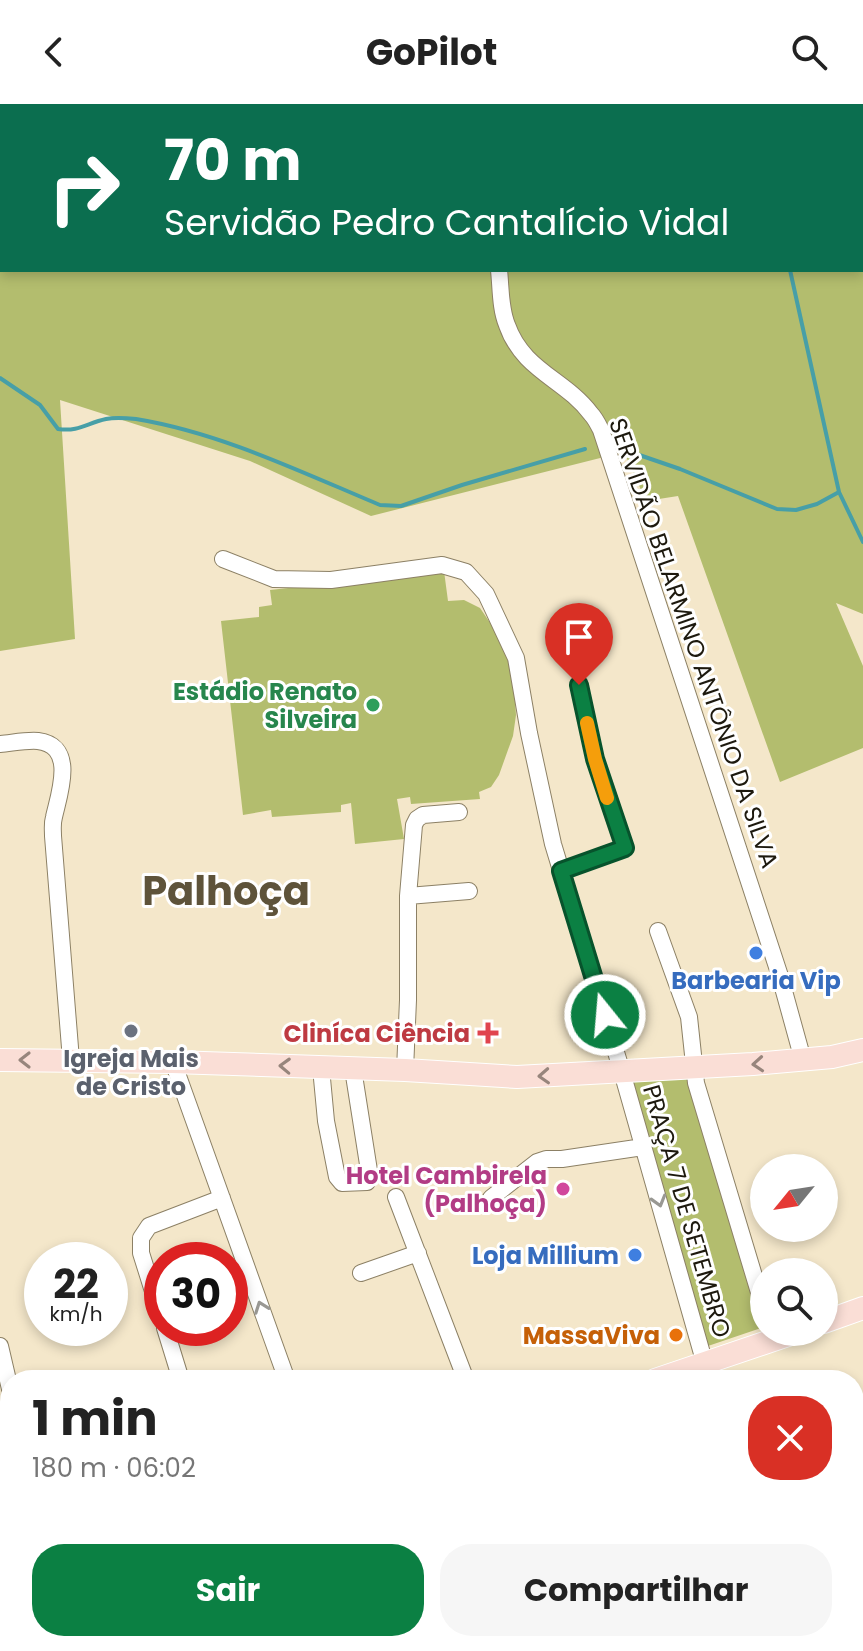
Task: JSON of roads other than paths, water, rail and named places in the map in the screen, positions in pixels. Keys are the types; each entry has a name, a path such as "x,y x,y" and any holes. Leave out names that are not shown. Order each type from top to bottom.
{"main road":[{"path":"0,1060 173,1062 517,1077 803,1060 863,1050"},
{"path":"838,1317 863,1308"},
{"path":"688,1370 750,1345"}],"street":[{"name":"SERVIDÃO BELARMINO ANTÔNIO DA SILVA","path":"499,272 503,314 514,340 536,368 590,412 601,430 779,973 803,1060"},
{"name":"PRAÇA 7 DE SETEMBRO","path":"223,559 274,579 331,580 442,565 466,572 486,594 516,658 553,844 705,1364"},
{"path":"561,871 625,848 595,759 579,685"},
{"path":"0,744 39,741 51,745 63,765 53,836 71,1060"},
{"path":"405,1070 408,896 414,825 423,815 459,812"},
{"path":"408,896 469,891"},
{"name":"PRAÇA 7 DE SETEMBRO","path":"658,931 689,1017 696,1083 750,1262"},
{"path":"173,1062 283,1370"},
{"path":"321,1068 326,1121 337,1177 342,1183 367,1182 370,1177 353,1069"},
{"path":"491,1198 537,1162 643,1147"},
{"path":"396,1197 462,1370"},
{"path":"144,1263 141,1238 149,1226 222,1198"},
{"path":"361,1273 418,1253"},
{"path":"0,1346 6,1370"},
{"path":"171,1346 178,1370"}],"waterway":[{"path":"790,272 839,492 863,542"},
{"path":"0,378 40,405 58,429 77,428 110,418 168,425 260,455 380,505 401,506 585,449"},
{"path":"616,447 680,469 777,509 796,510 817,504 839,492"}],"place":[{"name":"Estádio Renato Silveira","path":"373,705"},
{"name":"Barbearia Vip","path":"756,953"},
{"name":"Igreja Mais de Cristo","path":"131,1031"},
{"name":"Cliníca Ciência","path":"488,1033"},
{"name":"Hotel Cambirela (Palhoça)","path":"563,1189"},
{"name":"Loja Millium","path":"635,1255"},
{"name":"MassaViva","path":"676,1335"}],"district":[{"name":"Palhoça","path":"226,891"}]}
